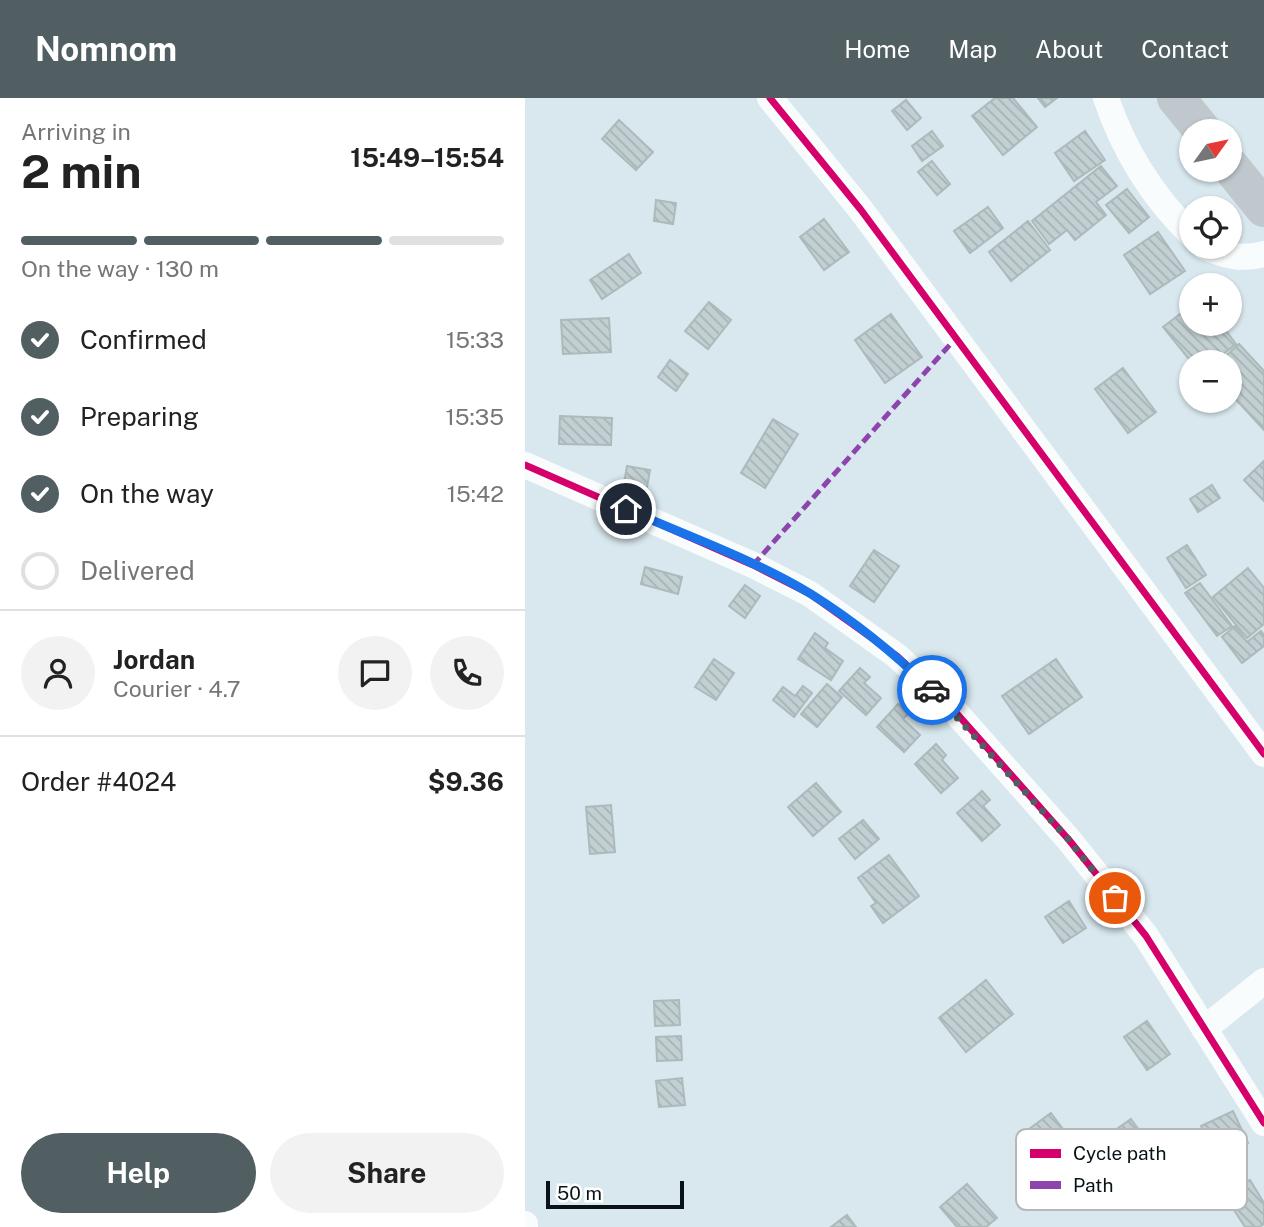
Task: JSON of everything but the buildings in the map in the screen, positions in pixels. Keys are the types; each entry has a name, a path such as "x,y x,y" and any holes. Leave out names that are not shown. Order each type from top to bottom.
{"highway":[{"path":"1177,98 1194,119"},
{"path":"1243,182 1264,208"}],"street":[{"path":"770,98 861,210 1264,754"},
{"path":"1106,98 1142,173 1158,198 1179,221"},
{"path":"1242,258 1264,254"},
{"path":"525,465 753,565 810,594 897,656 951,707 1069,840 1146,936 1264,1123"},
{"path":"1204,1029 1264,981"}],"marked path":[{"path":"753,565 955,339"}],"cycle path":[{"path":"770,98 861,210 1264,754"},
{"path":"525,465 753,565 810,594 897,656 951,707 1069,840 1146,936 1264,1123"}],"way so far":[{"path":"932,690 951,707 1069,840 1115,898"}],"route":[{"path":"626,509 753,565 810,594 897,656 932,690"}]}
